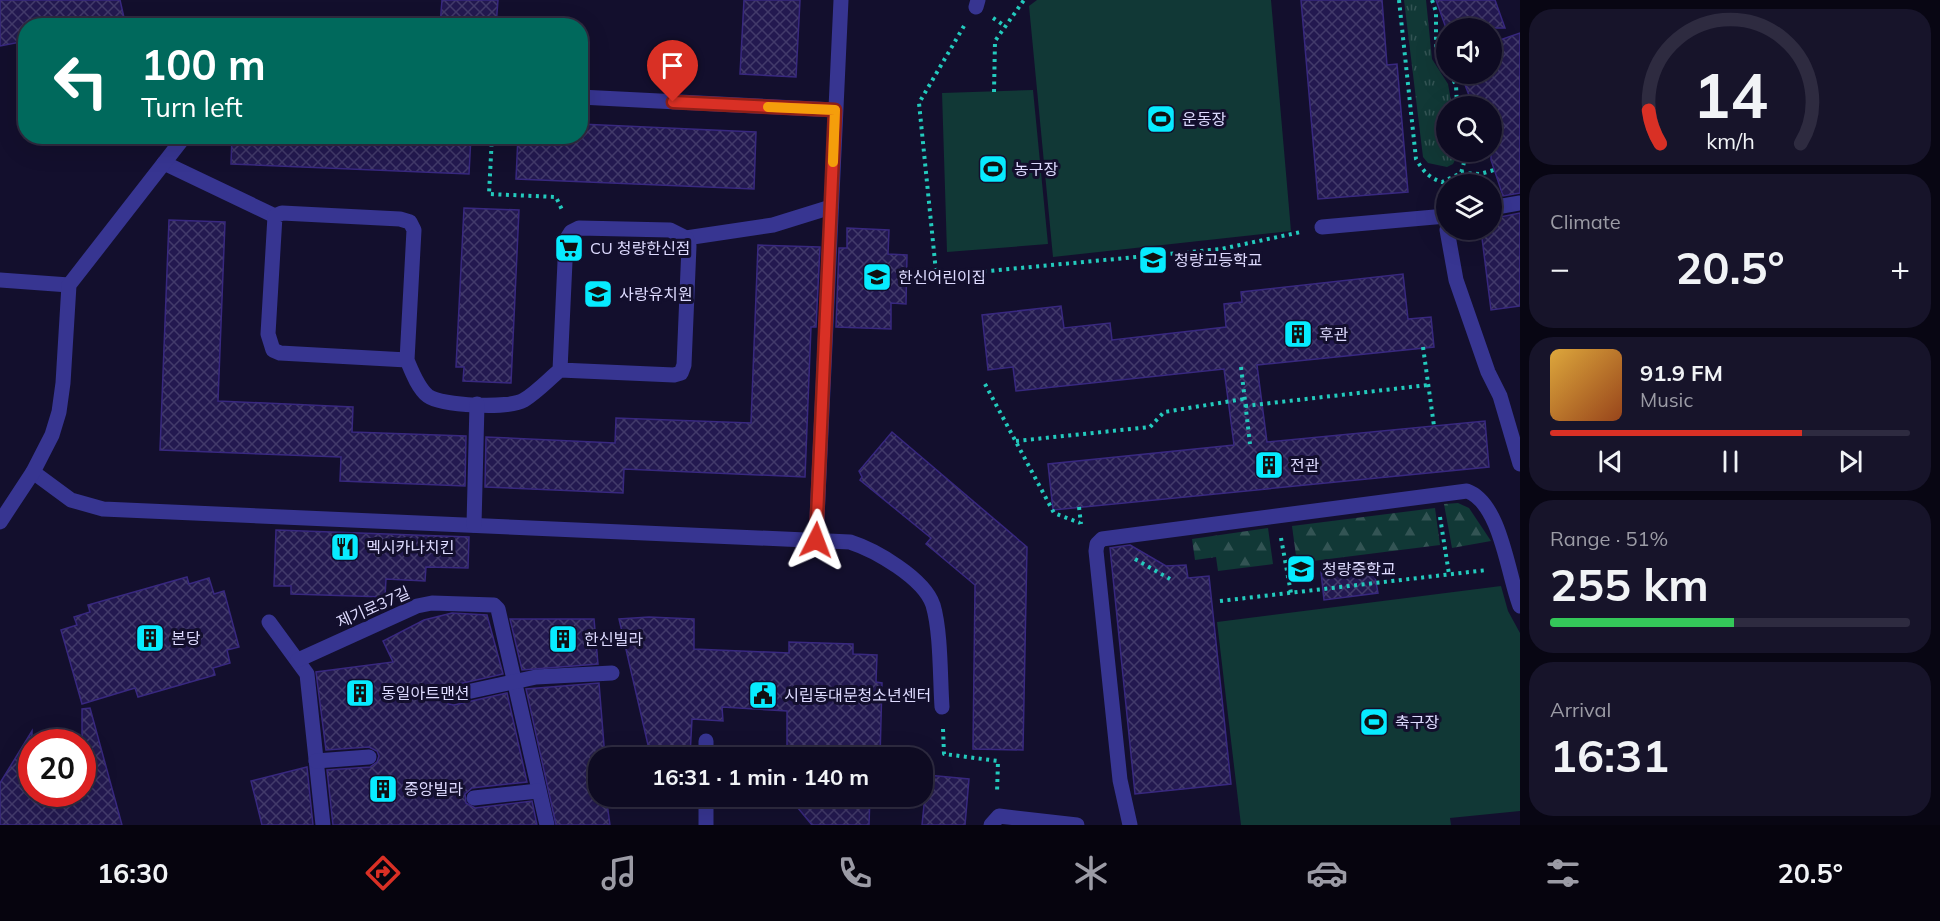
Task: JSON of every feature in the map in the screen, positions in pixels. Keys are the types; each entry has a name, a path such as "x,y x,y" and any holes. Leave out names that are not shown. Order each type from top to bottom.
{"street":[{"path":"816,540 842,0"},
{"path":"588,97 835,110"},
{"path":"0,522 33,472 52,435 59,412 69,285 179,144"},
{"path":"164,163 275,216 282,213 400,219 410,222 414,230 407,360 423,392 439,401 513,404 524,400 560,370 674,375 681,373 684,365 689,246 686,238"},
{"path":"1502,206 1520,203"},
{"path":"560,370 566,240 571,232 579,228 670,230 686,238 772,225 831,207"},
{"path":"275,216 268,334 273,350 280,353 407,360"},
{"path":"1323,227 1436,221"},
{"path":"1449,240 1456,280 1488,372 1500,396 1520,464"},
{"path":"0,280 69,285"},
{"path":"474,525 477,404"},
{"path":"33,472 71,500 103,509 850,542 870,549 924,590 932,604 942,707"},
{"path":"1130,825 1120,780 1097,544 1102,539 1467,491 1476,494 1500,533 1520,606"},
{"name":"제기로37길","path":"297,660 417,606 492,604 498,609 547,825"},
{"path":"269,621 307,674 323,825"},
{"path":"453,695 555,675 612,673"},
{"path":"706,741 706,747"},
{"path":"316,761 369,757"},
{"path":"474,798 538,791"},
{"path":"705,825 706,807"},
{"path":"994,821 1077,825"}],"path":[{"path":"994,92 994,47 1005,26 1024,0"},
{"path":"1399,0 1416,159 1422,171 1442,182 1461,173 1480,174 1494,170"},
{"path":"1432,0 1436,18"},
{"path":"1005,26 977,3 919,103 936,272 945,275 1221,249 1323,227"},
{"path":"492,144 489,194 556,198 571,232"},
{"path":"1461,173 1464,162"},
{"path":"1423,347 1434,426"},
{"path":"1241,367 1250,444"},
{"path":"985,384 1054,513 1080,523"},
{"path":"1245,406 1428,385"},
{"path":"1016,441 1150,427 1164,412 1244,399"},
{"path":"1437,495 1449,574"},
{"path":"1220,602 1508,567"},
{"path":"942,707 944,754 998,761 994,821"}],"green space":[{"name":"운동장","path":"1037,0 1271,0 1291,231 1053,257 1029,6"},
{"path":"1404,0 1426,0 1432,59 1436,65 1436,84 1448,84 1450,96 1436,96 1436,162 1454,162 1447,167 1428,163 1423,157"},
{"name":"농구장","path":"1033,90 1048,244 947,252 942,93"},
{"path":"1458,503 1469,508 1491,541 1452,548 1444,504"},
{"path":"1435,508 1440,545 1297,563 1292,526"},
{"path":"1268,528 1273,564 1218,571 1216,557 1195,560 1192,539"},
{"name":"축구장","path":"1501,586 1508,611 1520,633 1520,811 1450,818 1451,825 1241,825 1217,622"}],"building":[{"path":"0,0 120,0 124,18 18,18 18,43 0,46"},
{"path":"442,0 498,0 497,18 441,18"},
{"path":"744,0 800,0 796,77 740,74"},
{"path":"1301,0 1382,0 1387,65 1397,64 1408,192 1318,199"},
{"path":"1436,0 1495,0 1501,18 1442,18"},
{"path":"1520,33 1520,193 1503,196 1502,174 1496,174 1492,162 1502,162 1502,96 1469,96 1465,84 1502,84 1502,39"},
{"path":"588,124 756,132 754,189 516,179 518,144 588,144"},
{"path":"232,144 471,144 469,174 231,164"},
{"path":"464,208 519,210 511,383 463,381 464,367 456,367"},
{"path":"1520,213 1520,306 1491,310 1482,240 1502,240 1502,217"},
{"path":"169,220 225,222 218,401 353,407 352,432 466,436 465,486 340,481 341,457 160,450"},
{"path":"847,228 889,230 888,254 907,255 906,304 891,303 891,329 836,327 839,248 847,248"},
{"path":"758,245 820,247 816,327 811,327 805,477 624,469 623,493 485,487 486,437 615,443 616,418 751,423"},
{"path":"1403,274 1408,319 1431,317 1434,347 1257,365 1267,442 1485,421 1489,467 1053,510 1048,464 1234,445 1224,369 1016,391 1013,367 988,370 982,315 1061,306 1064,328 1110,323 1112,340 1226,327 1224,304 1242,302 1241,292"},
{"path":"892,432 1027,547 1023,750 973,749 975,585 926,544 931,538 860,480 862,477 859,471"},
{"path":"276,530 469,537 468,568 426,567 425,581 386,579 385,597 291,594 291,586 274,586"},
{"path":"1130,545 1166,566 1186,565 1188,578 1209,576 1231,784 1135,794 1110,548"},
{"path":"1373,566 1378,593 1324,600 1321,572"},
{"name":"본당","path":"187,577 189,584 209,578 214,594 224,591 239,647 227,650 230,663 213,668 215,675 138,697 135,688 82,704 61,630 77,625 74,617 90,612 88,605"},
{"path":"452,613 487,615 503,674 450,686 444,692 444,698 449,704 454,705 507,693 527,782 472,788 465,794 466,803 475,808 532,801 537,825 333,825 327,770 370,767 377,762 379,756 377,751 369,747 326,750 316,672 393,662 383,641 424,620"},
{"name":"시립동대문청소년센터","path":"649,617 694,619 694,649 789,653 789,642 853,644 853,654 877,655 876,682 882,683 880,747 787,747 787,711 722,707 723,721 692,719 690,747 648,747 619,619"},
{"name":"한신빌라","path":"510,619 594,619 598,664 522,670"},
{"path":"599,683 604,747 588,747 588,807 608,807 610,825 556,825 526,689"},
{"path":"90,708 96,729 82,729 82,709"},
{"path":"96,730 122,825 0,825 0,783 18,754 18,807 96,807"},
{"path":"307,767 313,825 262,825 251,781"},
{"path":"933,776 969,779 965,825 922,825 924,807 933,807"},
{"path":"797,807 870,807 869,825 812,825"}],"slow traffic":[{"path":"768,107 835,110 833,162"}],"place":[{"name":"운동장","path":"1161,119"},
{"name":"농구장","path":"993,169"},
{"name":"CU 청량한신점","path":"569,248"},
{"name":"청량고등학교","path":"1153,260"},
{"name":"한신어린이집","path":"877,277"},
{"name":"사랑유치원","path":"598,294"},
{"name":"후관","path":"1298,334"},
{"name":"전관","path":"1269,465"},
{"name":"멕시카나치킨","path":"345,547"},
{"name":"청량중학교","path":"1301,569"},
{"name":"본당","path":"150,638"},
{"name":"한신빌라","path":"563,639"},
{"name":"동일아트맨션","path":"360,693"},
{"name":"시립동대문청소년센터","path":"763,695"},
{"name":"축구장","path":"1374,722"},
{"name":"중앙빌라","path":"383,789"}],"route":[{"path":"673,102 835,110 816,540"}]}
